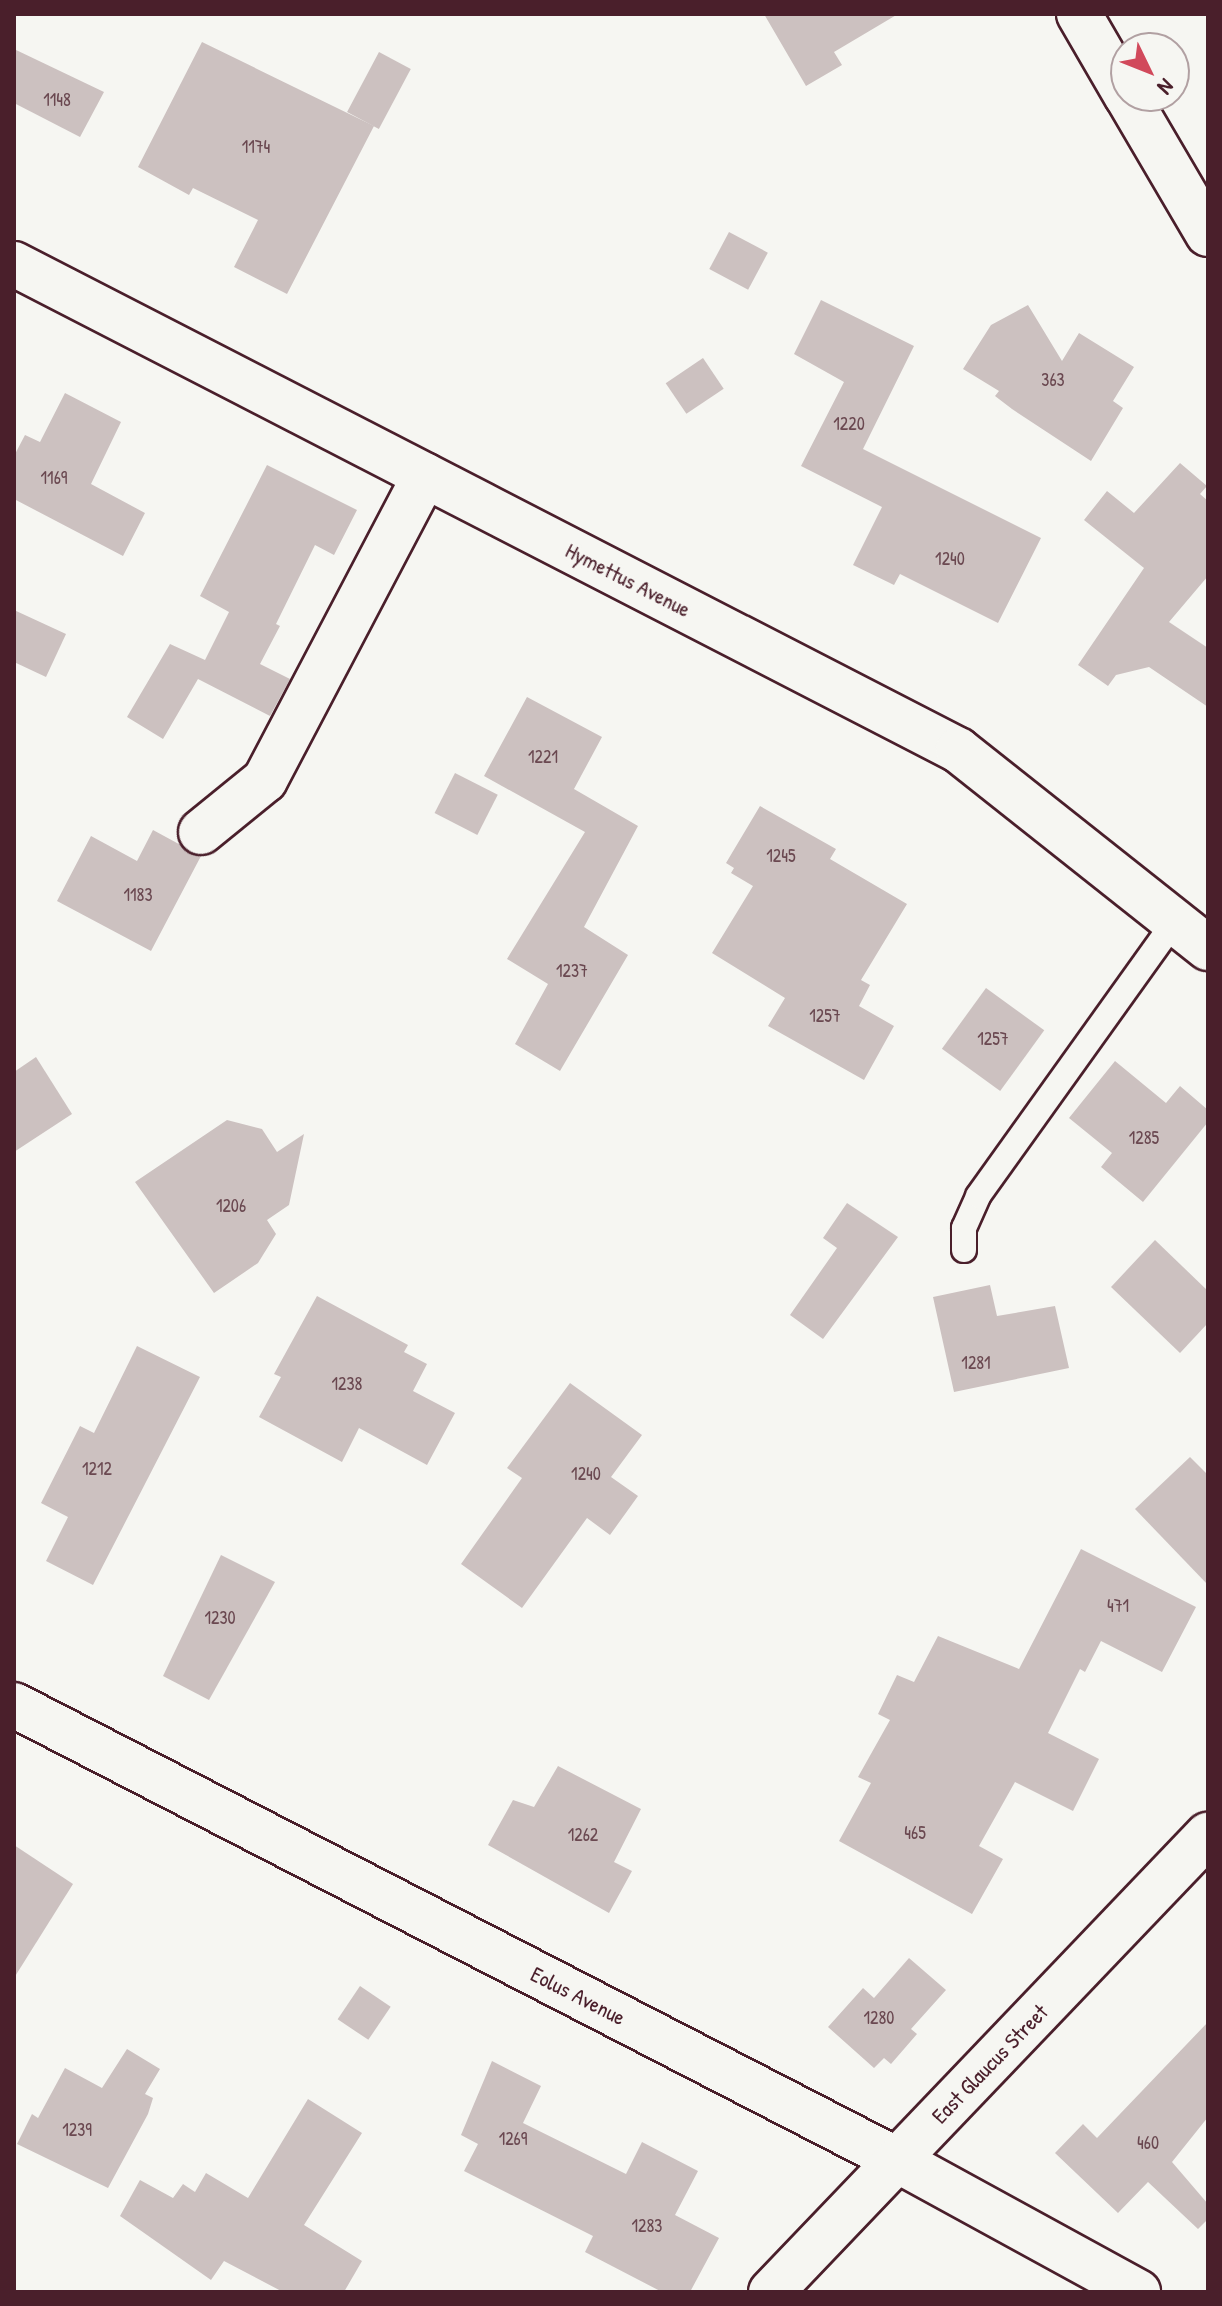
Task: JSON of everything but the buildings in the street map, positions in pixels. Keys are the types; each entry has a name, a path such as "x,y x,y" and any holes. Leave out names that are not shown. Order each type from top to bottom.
{"street":[{"path":"1079,14 1110,67"},
{"path":"1136,112 1208,234"},
{"name":"Hymettus Avenue","path":"17,273 425,475 958,750 1208,948"},
{"path":"201,832 265,780 425,475"},
{"name":"Eolus Avenue","path":"14,1705 897,2160 1138,2292"},
{"name":"East Glaucus Street","path":"771,2292 1208,1835"}],"lane":[{"path":"964,1250 964,1228 978,1196 1174,922"}]}
